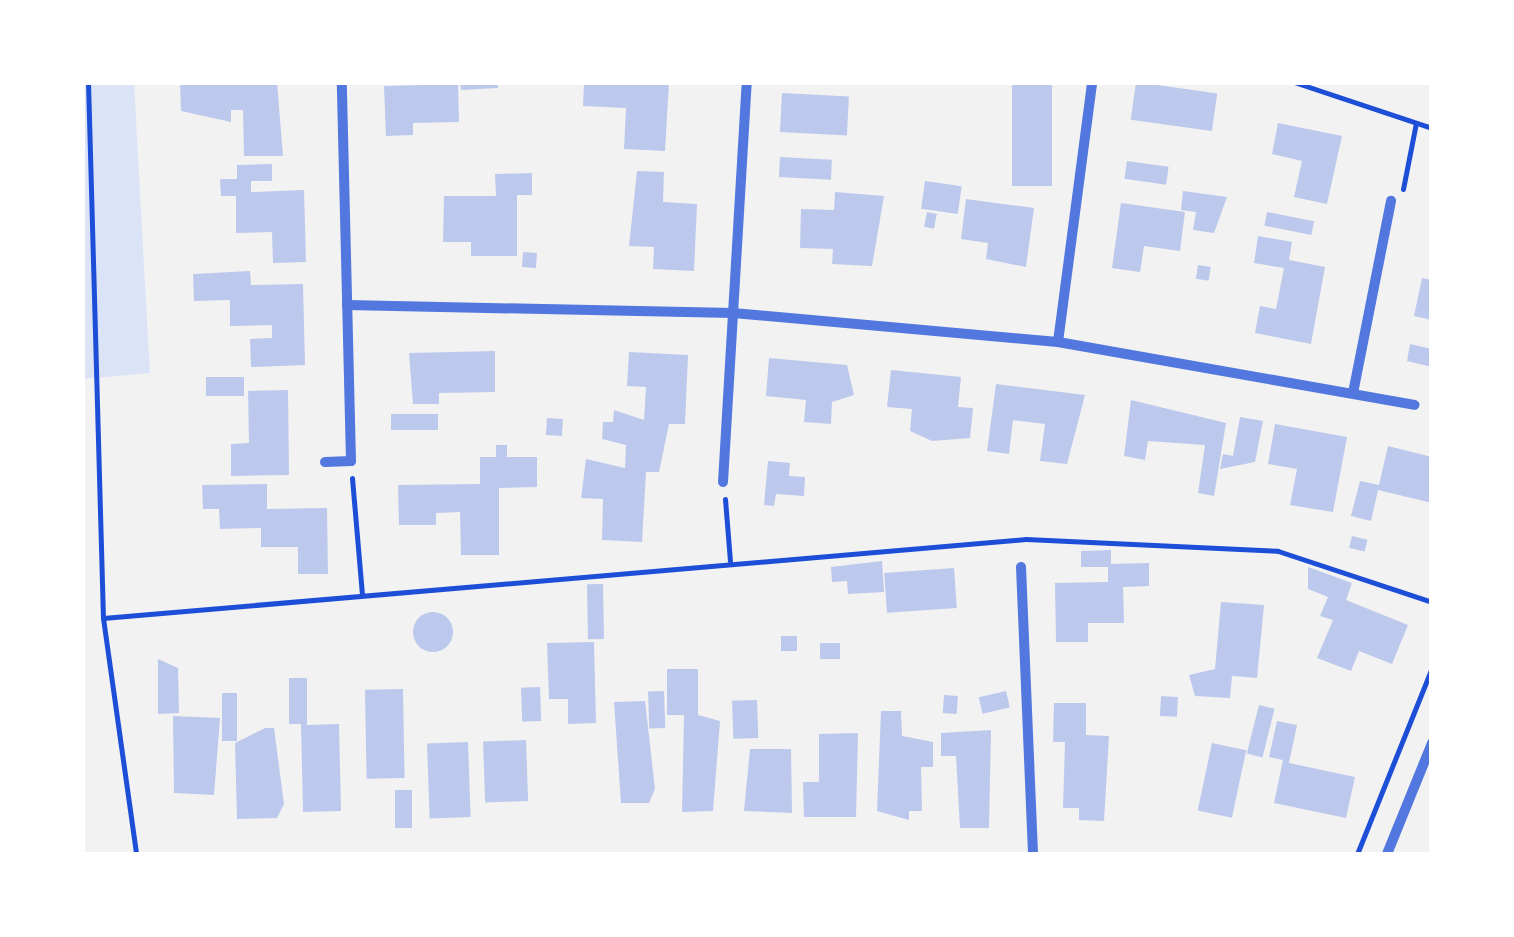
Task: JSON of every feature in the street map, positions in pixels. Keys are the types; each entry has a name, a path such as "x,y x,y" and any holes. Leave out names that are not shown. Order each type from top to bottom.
{"street":[{"path":"325,462 351,461 342,82"},
{"path":"724,482 747,82"},
{"path":"1058,342 1092,82"},
{"path":"1353,393 1391,201"},
{"path":"347,304 733,313 1058,342 1414,405"},
{"path":"1022,566 1033,854"},
{"path":"1387,854 1432,743"}],"path":[{"path":"88,82 103,618 136,854"},
{"path":"1294,82 1432,128"},
{"path":"1391,201 1404,188 1416,124"},
{"path":"82,264 95,262"},
{"path":"351,461 362,594"},
{"path":"724,482 730,561"},
{"path":"103,618 730,561 1092,539 1278,551 1432,602"},
{"path":"1357,854 1432,667"}],"shaded area":[{"path":"83,83 134,83 150,373 83,379"}],"building":[{"path":"180,82 277,82 283,156 244,156 243,110 231,110 231,122 181,111"},
{"path":"460,82 498,82 498,88 461,90"},
{"path":"584,82 669,82 665,151 624,149 626,108 583,106"},
{"path":"1012,82 1052,82 1052,186 1012,186"},
{"path":"1136,82 1217,93 1212,131 1131,120"},
{"path":"458,84 459,122 413,123 413,135 386,136 384,86"},
{"path":"782,93 849,97 847,135 780,132"},
{"path":"1278,123 1342,136 1327,204 1294,197 1302,161 1272,154"},
{"path":"780,157 832,160 831,180 779,177"},
{"path":"1127,161 1169,167 1166,185 1124,179"},
{"path":"272,164 272,181 251,181 251,192 304,190 306,262 273,263 272,232 236,233 236,196 221,196 220,179 237,179 237,165"},
{"path":"637,171 664,172 663,202 697,204 694,271 653,269 654,247 629,246"},
{"path":"532,173 532,195 517,195 517,256 471,256 471,242 443,242 444,196 496,196 495,174"},
{"path":"925,181 962,186 958,214 921,209"},
{"path":"1183,191 1227,197 1214,233 1193,230 1196,212 1181,210"},
{"path":"835,192 884,196 872,266 832,264 833,249 800,248 801,209 834,210"},
{"path":"966,199 1034,208 1026,267 986,259 988,243 961,239"},
{"path":"1121,203 1185,212 1180,251 1144,246 1140,272 1112,268"},
{"path":"927,212 937,214 934,229 924,227"},
{"path":"1267,212 1314,221 1311,235 1264,226"},
{"path":"1258,236 1292,242 1289,260 1325,267 1311,344 1255,333 1260,306 1276,309 1284,268 1254,263"},
{"path":"523,252 537,253 536,268 522,267"},
{"path":"1198,265 1211,267 1209,281 1196,279"},
{"path":"250,271 251,285 303,284 305,365 251,367 250,339 272,338 272,325 230,326 230,300 194,301 193,274"},
{"path":"1422,278 1432,280 1432,320 1414,316"},
{"path":"1410,344 1432,349 1432,367 1407,361"},
{"path":"495,351 495,392 439,393 439,404 413,404 409,353"},
{"path":"629,352 688,355 685,424 669,424 659,472 646,472 642,542 602,540 603,499 581,498 586,459 625,468 626,445 602,439 603,422 613,422 614,410 644,420 646,387 627,386"},
{"path":"769,358 847,365 854,395 832,402 831,424 804,422 806,400 766,396"},
{"path":"891,370 961,377 958,407 973,408 970,438 932,441 910,431 912,409 887,407"},
{"path":"206,377 244,377 244,396 206,396"},
{"path":"996,384 1085,395 1067,464 1040,461 1045,424 1013,420 1009,454 987,451"},
{"path":"288,390 289,475 231,476 231,444 249,443 248,391"},
{"path":"1131,400 1226,423 1214,496 1198,493 1205,445 1148,441 1145,460 1124,456"},
{"path":"391,414 438,414 438,430 391,430"},
{"path":"1240,417 1263,421 1255,462 1220,469 1223,454 1233,456"},
{"path":"547,418 563,419 562,436 546,435"},
{"path":"1275,424 1347,437 1333,512 1290,505 1297,469 1268,464"},
{"path":"496,445 507,445 507,457 537,457 537,487 499,488 499,555 461,555 460,512 436,513 436,525 399,525 398,485 480,484 480,457 496,457"},
{"path":"1388,446 1432,457 1432,503 1378,490 1371,521 1351,516 1360,481 1379,485"},
{"path":"768,461 790,463 789,476 805,477 804,496 776,494 774,506 764,505"},
{"path":"267,484 267,509 327,508 328,574 298,574 298,547 261,547 261,528 220,529 219,509 203,509 202,485"},
{"path":"1352,536 1368,540 1365,552 1349,548"},
{"path":"1111,550 1111,564 1149,563 1149,586 1123,587 1124,623 1088,623 1088,642 1056,642 1055,583 1108,582 1108,567 1081,567 1081,551"},
{"path":"882,561 884,592 848,594 847,581 832,582 831,567"},
{"path":"1308,567 1352,583 1346,600 1408,625 1392,664 1359,651 1351,671 1317,658 1333,620 1320,616 1328,597 1308,589"},
{"path":"954,568 957,608 887,613 884,573"},
{"path":"587,584 603,584 604,639 588,639"},
{"path":"1221,602 1264,605 1257,678 1232,676 1230,698 1195,696 1189,675 1215,669"},
{"path":"433,612 447,618 453,632 447,646 433,652 419,646 413,632 419,618"},
{"path":"781,636 797,636 797,651 781,651"},
{"path":"594,642 596,723 568,724 568,699 549,699 547,643"},
{"path":"820,643 840,643 840,659 820,659"},
{"path":"158,659 178,668 179,713 158,714"},
{"path":"667,669 698,669 698,715 720,721 713,811 682,812 684,715 667,715"},
{"path":"289,678 307,678 307,725 339,724 341,811 303,812 301,724 289,724"},
{"path":"540,687 541,721 522,722 521,688"},
{"path":"403,689 405,778 367,779 365,690"},
{"path":"664,691 665,728 649,729 648,692"},
{"path":"1006,691 1010,708 983,714 979,697"},
{"path":"222,693 237,693 237,741 222,741"},
{"path":"944,695 958,696 957,714 943,713"},
{"path":"1161,696 1178,697 1177,717 1160,716"},
{"path":"757,700 758,738 733,739 732,701"},
{"path":"645,701 655,789 649,803 621,803 614,702"},
{"path":"1054,703 1086,703 1086,735 1109,736 1104,821 1079,820 1079,808 1063,808 1065,742 1053,742"},
{"path":"1259,705 1275,709 1262,757 1247,754"},
{"path":"881,711 901,711 902,736 933,742 933,767 921,767 922,811 909,811 909,820 877,811"},
{"path":"173,716 220,718 214,795 174,793"},
{"path":"1277,721 1297,725 1289,763 1355,777 1346,818 1274,803 1283,760 1269,757"},
{"path":"265,728 274,728 284,804 277,818 237,819 235,743"},
{"path":"991,730 989,828 960,828 956,756 941,756 941,733"},
{"path":"858,733 856,817 804,817 803,782 819,782 819,734"},
{"path":"526,740 528,801 485,802 483,742"},
{"path":"468,742 471,817 430,818 427,743"},
{"path":"1212,743 1246,750 1232,818 1198,810"},
{"path":"750,749 791,749 792,813 744,811"},
{"path":"395,790 412,790 412,828 395,828"}]}
